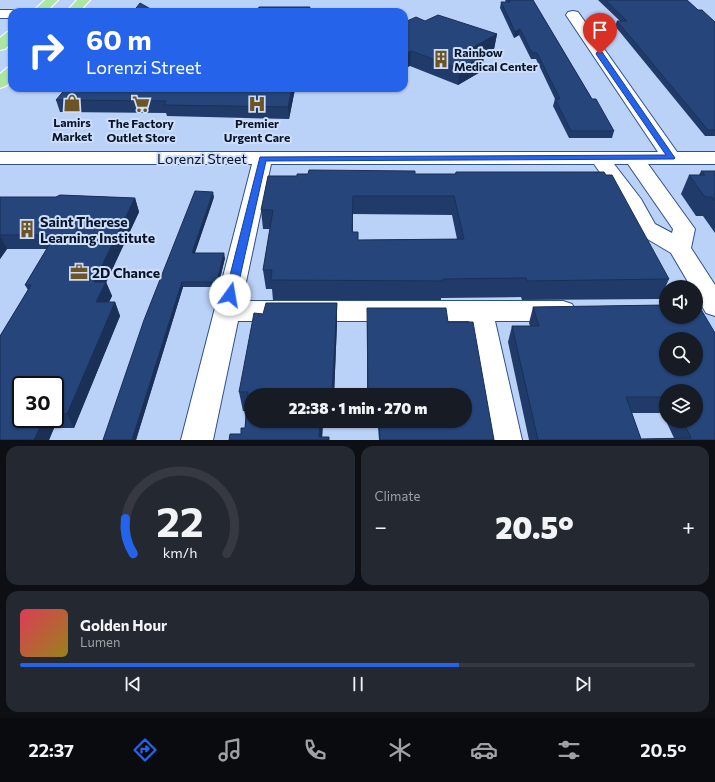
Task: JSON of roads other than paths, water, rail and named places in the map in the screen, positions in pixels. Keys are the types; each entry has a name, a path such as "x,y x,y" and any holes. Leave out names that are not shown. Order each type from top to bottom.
{"main road":[{"path":"43,8 52,0"},
{"path":"76,8 84,0"},
{"path":"0,46 8,39"},
{"path":"0,83 8,75"}],"street":[{"path":"573,15 671,158"},
{"path":"0,19 4,19 0,22"},
{"name":"Lorenzi Street","path":"0,158 715,158"},
{"path":"197,440 263,158"},
{"path":"600,158 633,204 647,228 679,248 715,306"},
{"path":"634,158 684,228 679,248"},
{"path":"703,310 715,310"},
{"path":"227,311 588,311"},
{"path":"480,312 506,440"}],"place":[{"name":"Rainbow Medical Center","path":"441,59"},
{"name":"Lamirs Market","path":"72,103"},
{"name":"The Factory Outlet Store","path":"141,104"},
{"name":"Premier Urgent Care","path":"257,104"},
{"name":"Saint Therese Learning Institute","path":"27,229"},
{"name":"2D Chance","path":"79,272"}]}
